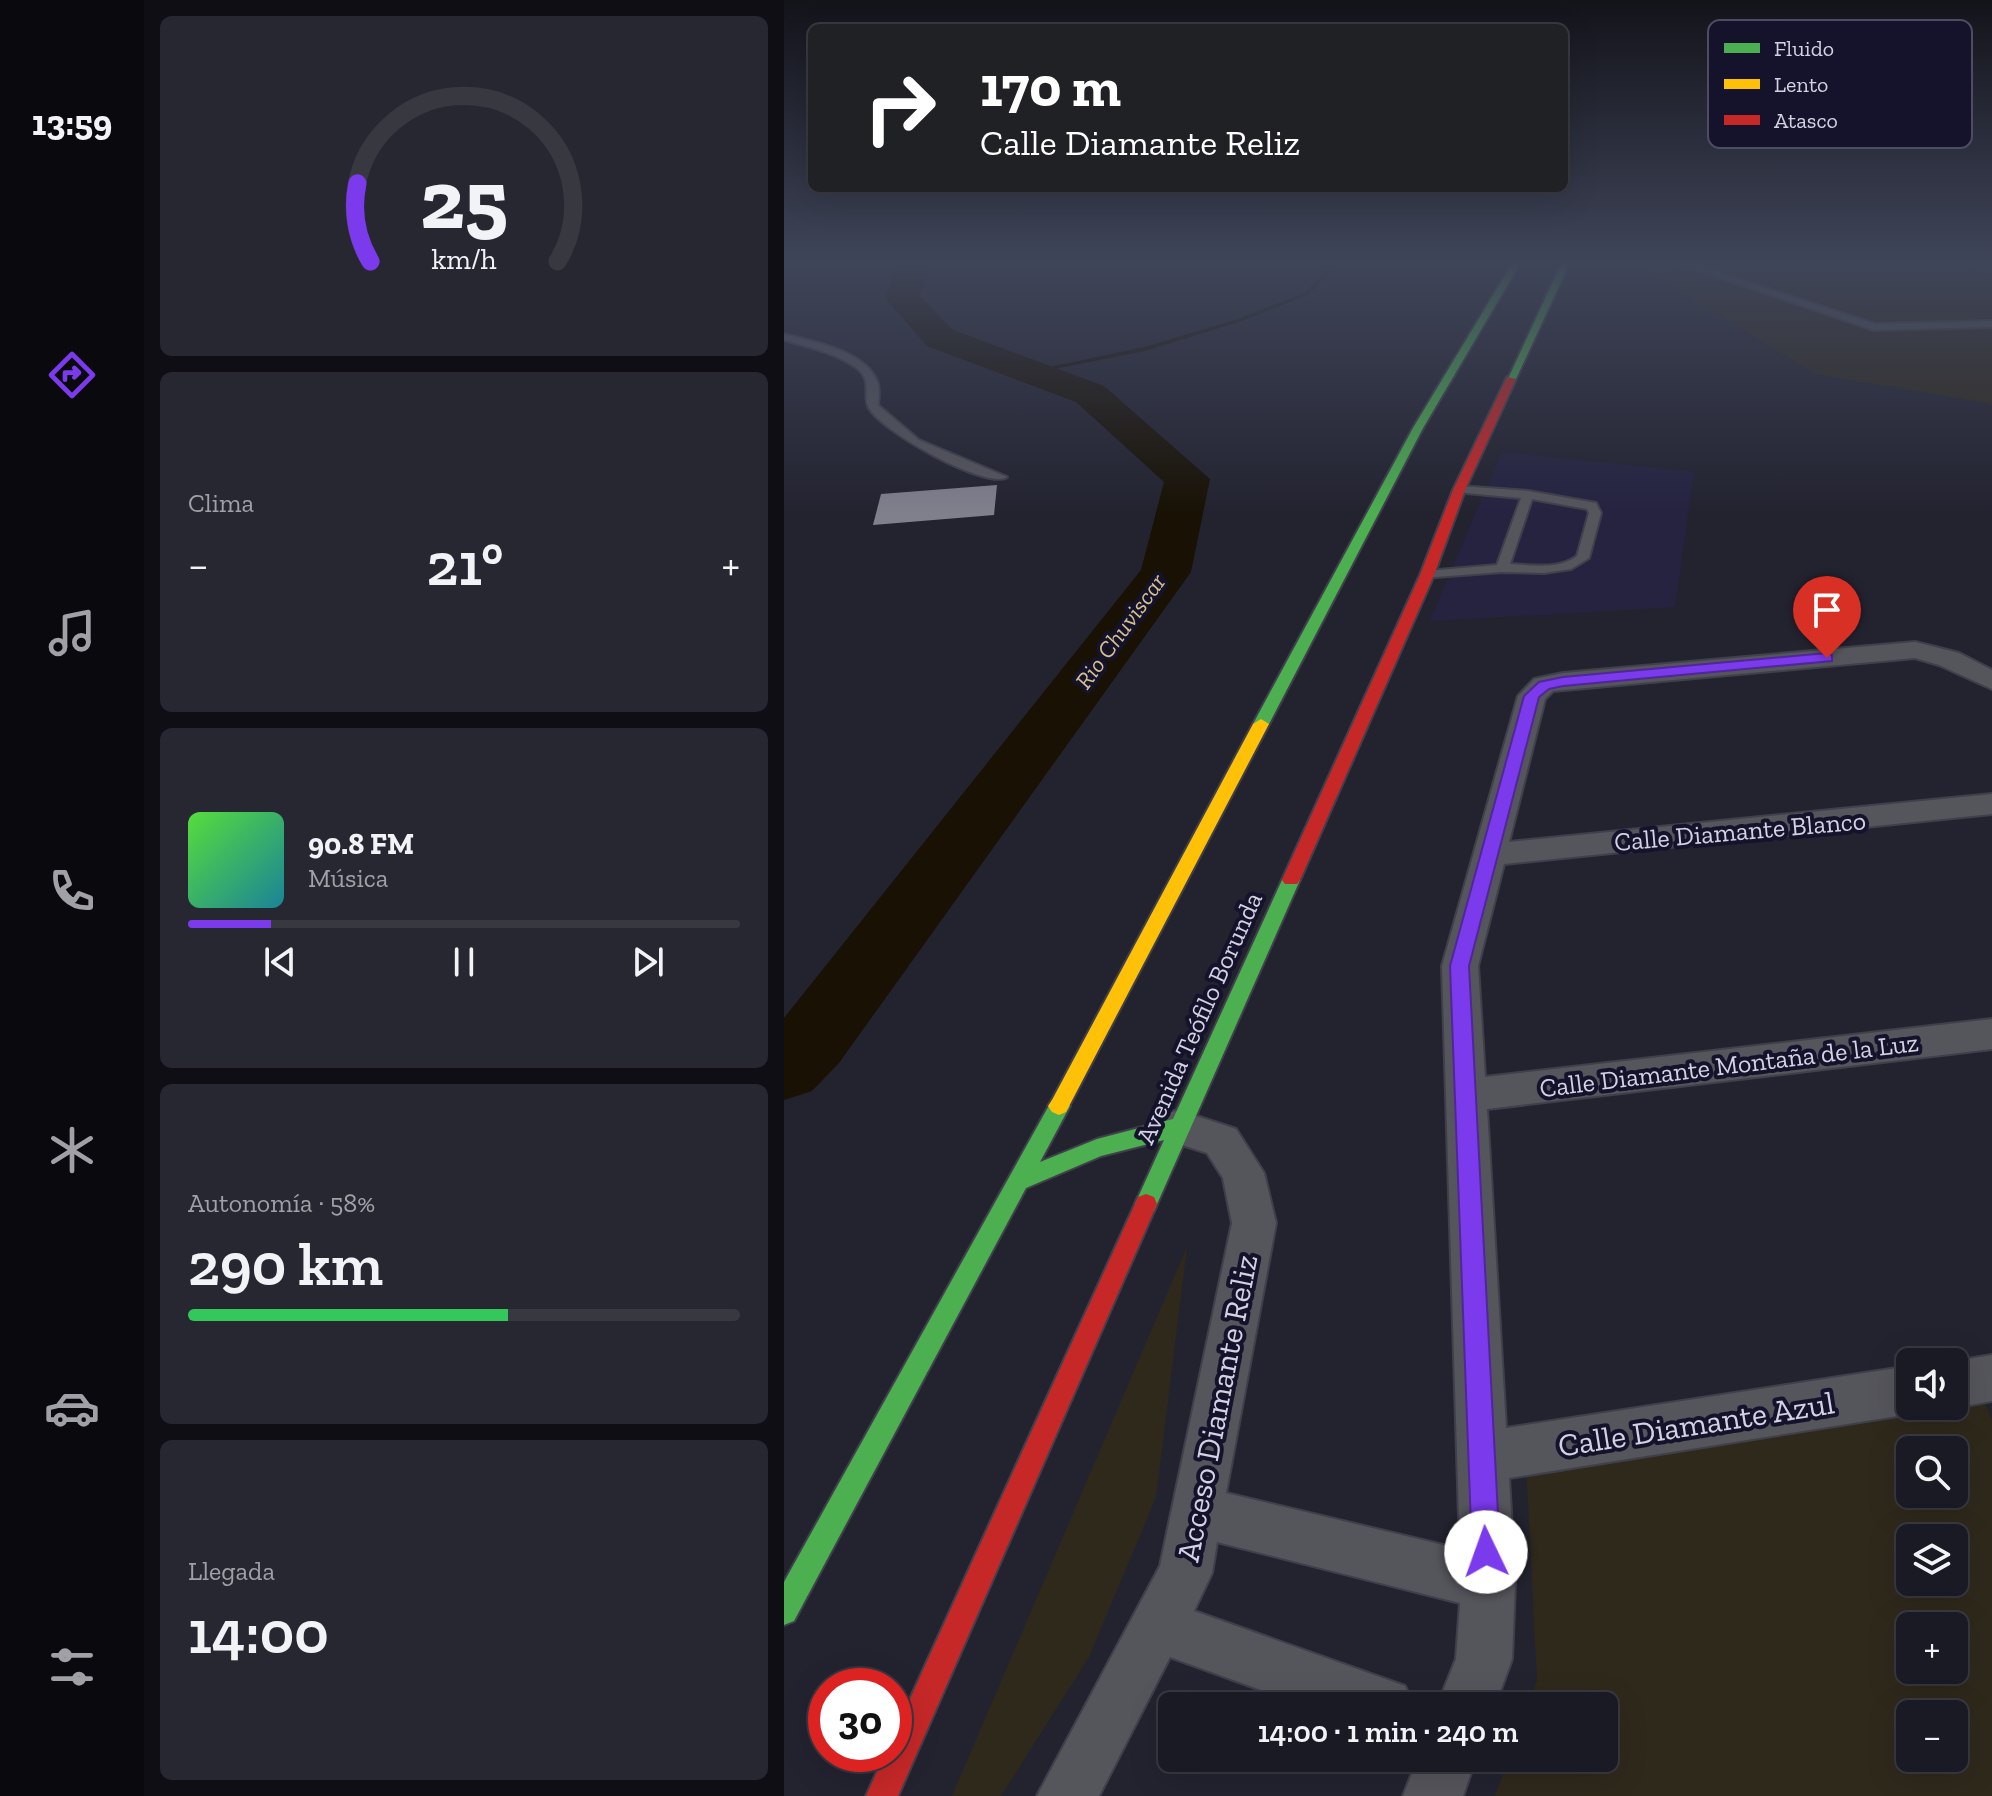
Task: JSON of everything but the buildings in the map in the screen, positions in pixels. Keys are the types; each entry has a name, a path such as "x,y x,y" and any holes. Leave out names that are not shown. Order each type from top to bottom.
{"main road":[{"path":"784,1611 1019,1181 1418,428 1467,346"},
{"name":"Avenida Teófilo Borunda","path":"882,1796 1427,575 1459,490 1527,346"},
{"path":"1019,1181 1086,1150 1134,1133 1178,1127"}],"street":[{"path":"1471,1692 1484,1659 1488,1583 1460,966 1532,696 1544,685 1915,650 1940,655 1992,681"},
{"name":"Calle Diamante Blanco","path":"1488,855 1992,804"},
{"name":"Calle Diamante Montaña de la Luz","path":"1465,1095 1992,1034"},
{"name":"Acceso Diamante Reliz","path":"1067,1796 1185,1573 1200,1512 1254,1223 1243,1173 1221,1141 1178,1127"},
{"path":"1968,1382 1992,1378"},
{"name":"Calle Diamante Azul","path":"1481,1457 1896,1392"},
{"path":"1200,1512 1488,1583"},
{"path":"1157,1625 1346,1692"},
{"path":"1433,1796 1442,1772"}],"lane":[{"path":"812,346 866,369 873,383 873,406 908,440 938,455 1001,477"},
{"path":"1427,575 1502,568 1555,568 1578,563 1583,558 1595,513 1592,506 1528,495 1459,490"},
{"path":"1502,568 1528,495"}],"shaded area":[{"path":"1769,346 1992,346 1992,404 1816,374"},
{"path":"1502,452 1694,472 1675,607 1430,621"},
{"path":"1187,1247 1156,1497 1089,1657 1001,1796 952,1796"},
{"path":"1982,1397 1992,1420 1992,1796 1495,1796 1504,1772 1618,1772 1618,1692 1533,1692 1537,1681 1526,1463 1896,1409 1896,1420 1968,1420 1968,1402"}],"waterway":[{"name":"Rio Chuviscar","path":"784,1068 811,1041 1166,572 1187,479 1090,394 961,346"},
{"path":"1029,372 1155,346"}],"traffic: fast":[{"path":"1261,724 1418,428 1467,346"},
{"path":"1511,379 1527,346"},
{"path":"1146,1204 1291,880"},
{"path":"784,1611 1059,1106"},
{"path":"1019,1181 1097,1148 1178,1127"}],"traffic: slow":[{"path":"1059,1106 1261,724"}],"traffic: jam":[{"path":"1291,880 1427,575 1459,490 1511,379"},
{"path":"882,1796 1146,1204"}],"route":[{"path":"1486,1552 1460,966 1532,696 1544,685 1563,681 1827,658"}]}
